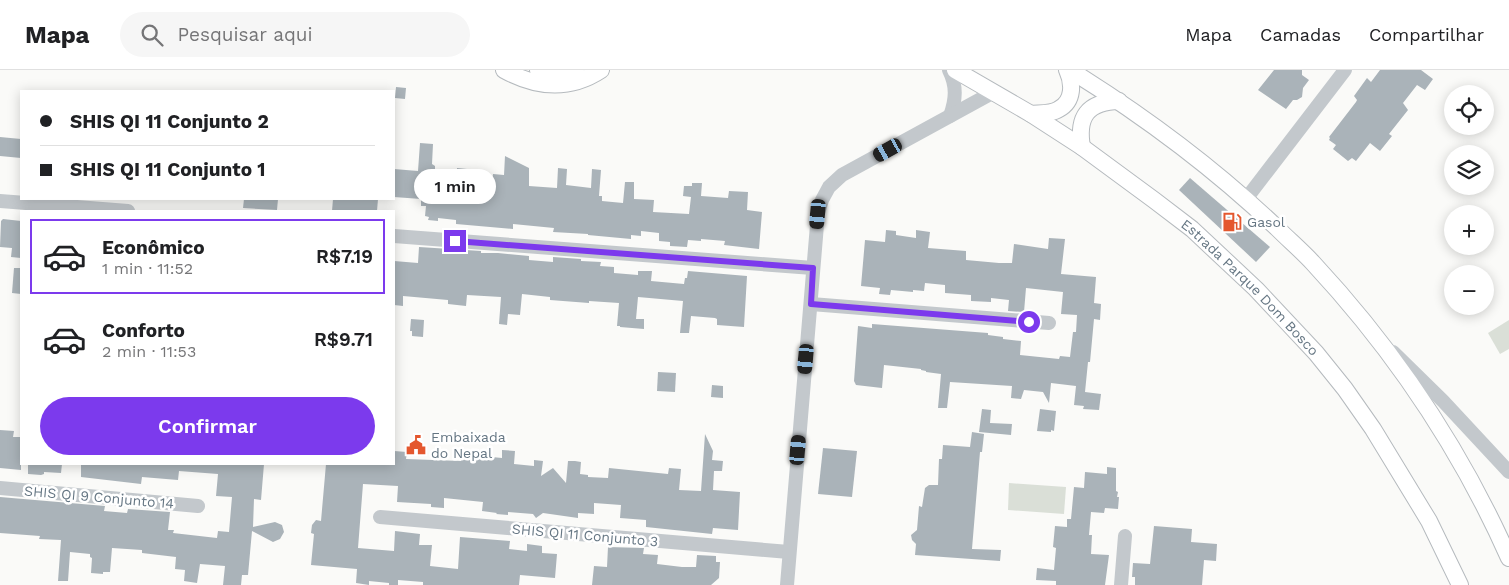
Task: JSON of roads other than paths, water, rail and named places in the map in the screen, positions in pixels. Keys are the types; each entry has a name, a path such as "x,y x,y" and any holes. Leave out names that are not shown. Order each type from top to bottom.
{"main road":[{"path":"504,70 533,83 553,85 576,82 601,70"},
{"path":"538,70 549,74 576,70"},
{"name":"Estrada Parque Dom Bosco","path":"956,70 992,93 1031,114 1082,147 1192,229 1256,289 1316,353 1345,389 1373,429 1429,521 1460,585"},
{"path":"1068,70 1119,101 1182,147 1246,199 1312,262 1379,339 1455,454 1492,521 1509,558"},
{"path":"1031,114 1059,110 1067,101 1071,94 1068,70"},
{"path":"1082,147 1080,136 1081,123 1086,112 1096,104 1119,101"}],"street":[{"path":"949,70 953,78 956,97 950,116"},
{"path":"1246,199 1345,70"},
{"path":"786,585 818,214 822,200 829,187 842,176 992,93"},
{"path":"0,201 115,210"},
{"path":"395,236 813,268"},
{"path":"811,304 1049,323"},
{"path":"1379,339 1416,374 1509,472"},
{"name":"SHIS QI 9 Conjunto 14","path":"0,488 198,506"},
{"name":"SHIS QI 11 Conjunto 3","path":"380,518 789,552"},
{"path":"1121,585 1124,536"}],"place":[{"name":"Gasol","path":"1232,222"},
{"name":"Embaixada do Nepal","path":"416,445"}]}
